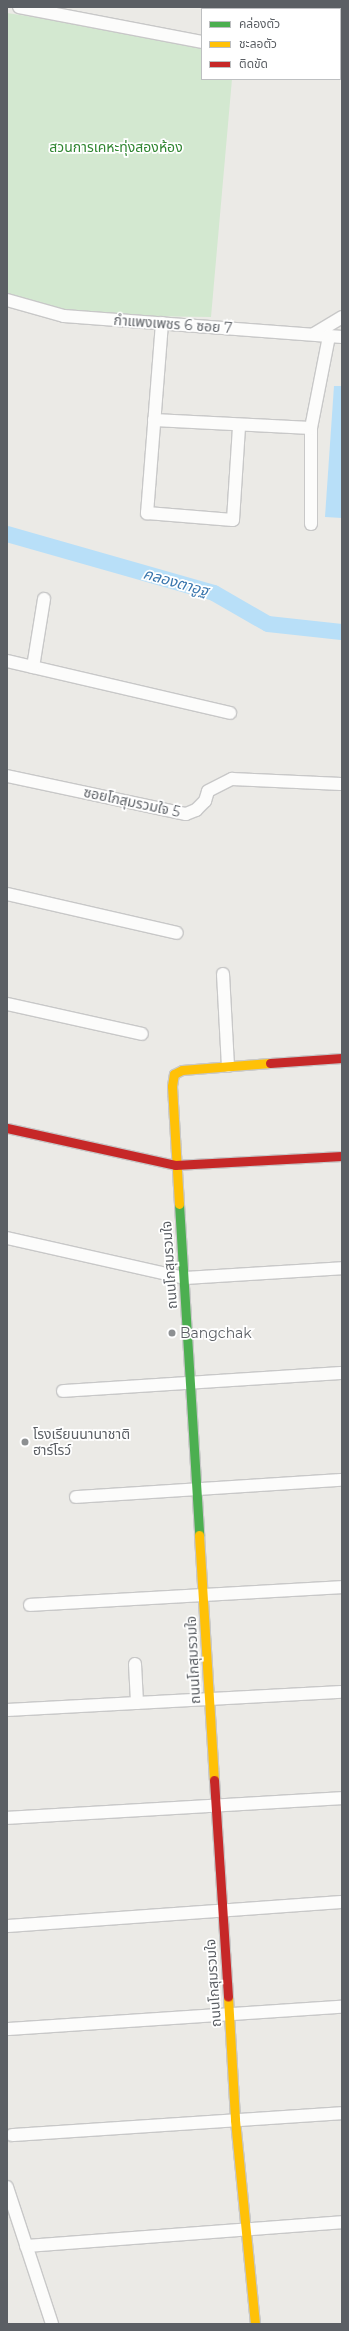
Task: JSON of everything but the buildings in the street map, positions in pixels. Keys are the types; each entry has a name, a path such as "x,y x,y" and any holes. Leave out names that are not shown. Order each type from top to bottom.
{"street":[{"path":"19,7 201,42"},
{"name":"กำแพงเพชร 6 ซอย 7","path":"7,300 64,316 342,337"},
{"path":"314,334 342,317"},
{"path":"162,323 146,509 150,515 233,520 239,426"},
{"path":"311,524 311,428 329,336"},
{"path":"154,420 239,426 311,428"},
{"path":"33,667 44,599"},
{"path":"7,661 230,713"},
{"name":"ซอยโกสุมรวมใจ 5","path":"7,776 186,814 196,810 205,801 208,791 232,779 341,784"},
{"path":"7,894 177,933"},
{"path":"223,974 228,1066 342,1058"},
{"path":"7,1004 142,1034"},
{"name":"ถนนโกสุมรวมใจ","path":"228,1066 182,1070 174,1074 172,1086 175,1165 185,1278 215,1805 235,2120 256,2324"},
{"path":"7,1128 175,1165 342,1156"},
{"path":"7,1238 185,1278 342,1268"},
{"path":"63,1391 342,1373"},
{"path":"76,1497 342,1480"},
{"path":"30,1605 204,1597 342,1587"},
{"path":"135,1664 137,1703"},
{"path":"7,1710 342,1692"},
{"path":"7,1818 342,1798"},
{"path":"7,1926 342,1902"},
{"path":"7,2029 342,2007"},
{"path":"12,2136 342,2113"},
{"path":"8,2190 52,2324"},
{"path":"26,2246 342,2222"}],"green space":[{"name":"สวนการเคหะทุ่งสองห้อง","path":"7,13 201,43 201,80 232,80 211,317 64,315 7,293"}],"water":[{"path":"334,386 342,386 342,518 325,517"}],"waterway":[{"name":"คลองตาอูฐ","path":"7,534 214,593 268,624 342,632"}],"traffic: fast":[{"path":"179,1204 199,1535"}],"traffic: slow":[{"path":"179,1204 172,1086 174,1074 182,1070 270,1063"},
{"path":"199,1535 214,1780"},
{"path":"228,1997 235,2120 255,2324"}],"traffic: jam":[{"path":"270,1063 342,1058"},
{"path":"7,1128 175,1165 342,1156"},
{"path":"214,1780 228,1997"}],"place":[{"name":"Bangchak","path":"172,1333"},
{"name":"โรงเรียนนานาชาติ ฮาร์โรว์","path":"25,1442"}]}
